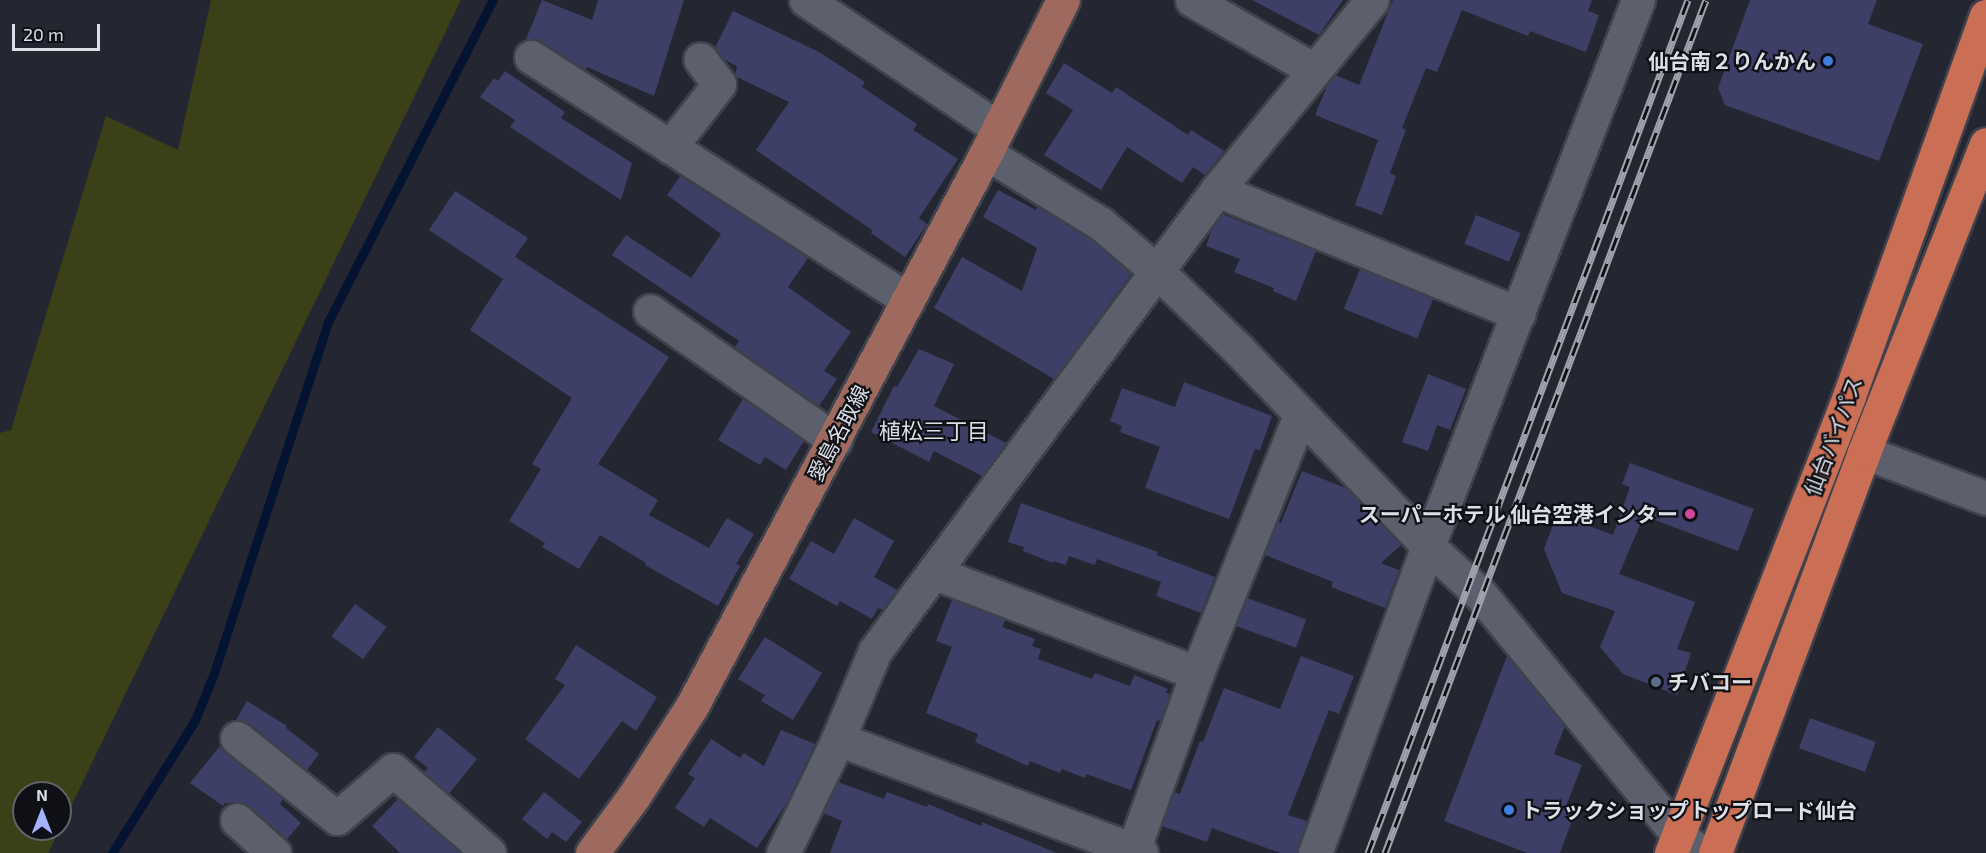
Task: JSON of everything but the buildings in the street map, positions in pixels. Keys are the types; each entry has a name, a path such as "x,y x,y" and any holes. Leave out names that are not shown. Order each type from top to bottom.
{"highway":[{"name":"仙台バイパス","path":"1684,847 1986,16"},
{"name":"仙台バイパス","path":"1715,853 1864,452 1986,144"}],"main road":[{"name":"愛島名取線","path":"592,853 634,796 692,706 835,440 1063,0"}],"street":[{"path":"806,0 1100,223 1158,272 1237,348 1300,416 1428,546 1499,614 1684,847"},
{"path":"1192,0 1314,70"},
{"path":"783,853 838,739 875,651 1217,190 1372,0"},
{"path":"1315,853 1428,546 1638,0"},
{"path":"531,57 908,300"},
{"path":"670,147 719,84 700,59"},
{"path":"1217,190 1519,314"},
{"path":"650,311 835,440"},
{"path":"838,739 1135,852 1197,673 1300,416"},
{"path":"1864,452 1986,498"},
{"path":"935,573 1197,673"},
{"path":"237,738 337,818 393,770 489,853"},
{"path":"237,820 274,853"}],"green space":[{"path":"211,0 461,0 72,804 72,781 12,781 12,841 54,841 48,853 0,853 0,433 11,430 106,116 178,150"}],"waterway":[{"path":"112,853 195,720 214,673 329,320 493,0"}],"railway":[{"path":"1368,853 1688,0"},
{"path":"1385,853 1706,0"}],"place":[{"name":"仙台南２りんかん","path":"1828,61"},
{"name":"スーパーホテル 仙台空港インター","path":"1690,514"},
{"name":"チバコー","path":"1656,682"},
{"name":"トラックショップトップロード仙台","path":"1509,810"}],"district":[{"name":"植松三丁目","path":"934,431"}]}
